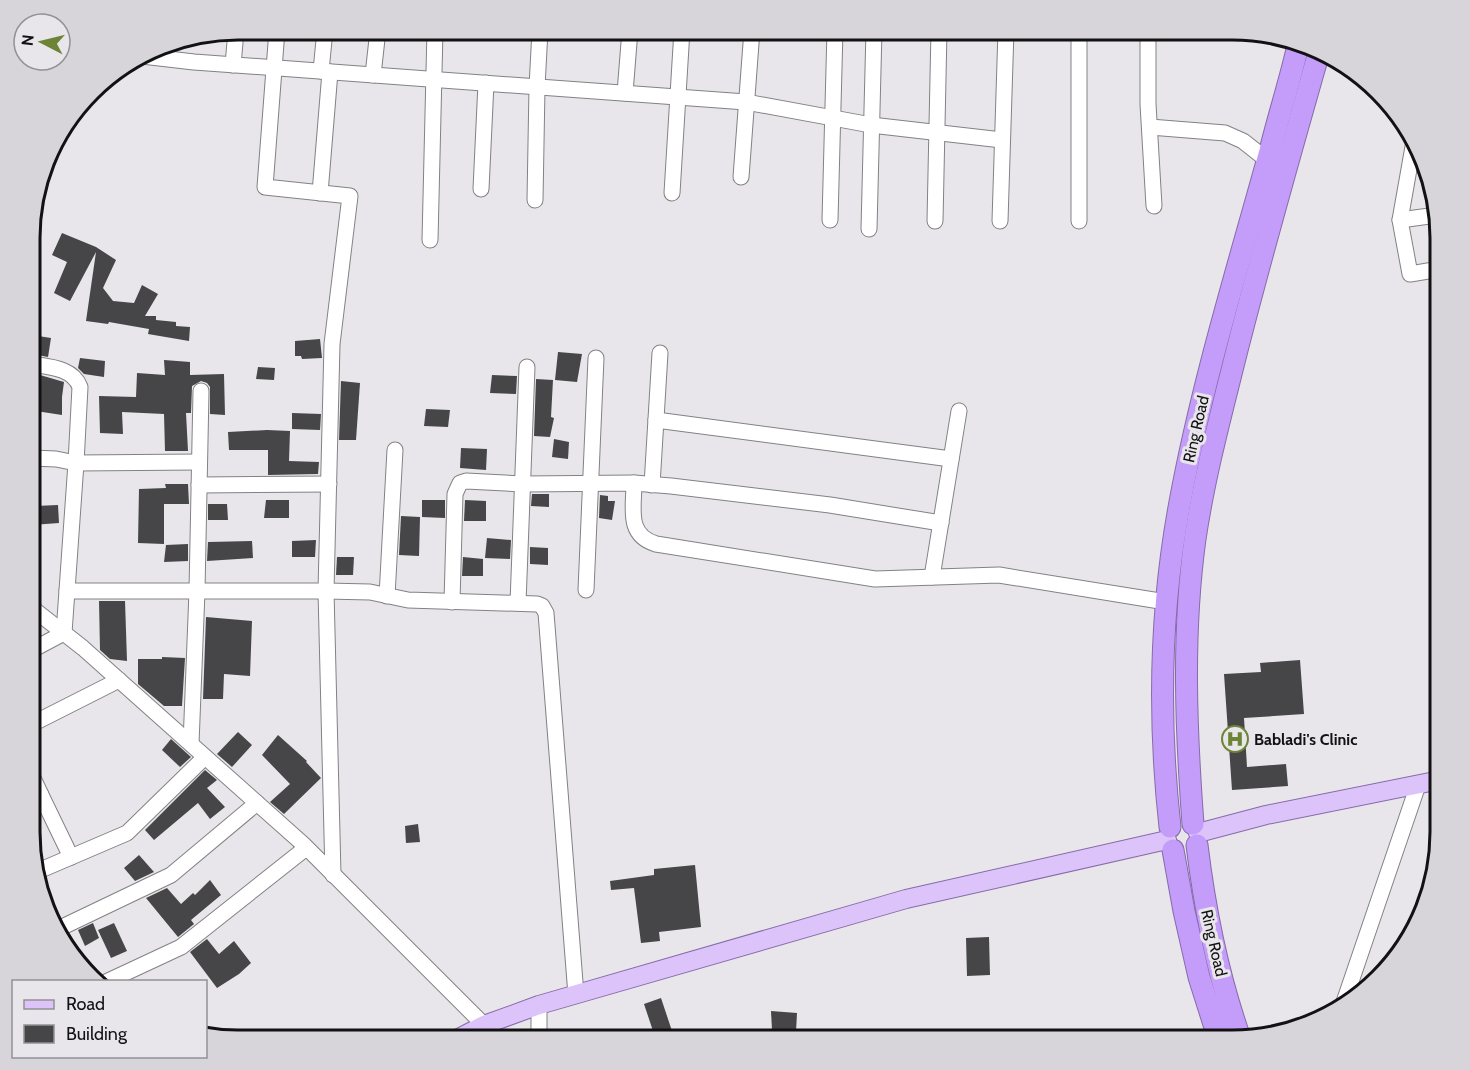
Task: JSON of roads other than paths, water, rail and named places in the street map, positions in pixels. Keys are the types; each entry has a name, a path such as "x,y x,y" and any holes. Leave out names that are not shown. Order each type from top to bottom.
{"highway":[{"name":"Ring Road","path":"1216,1030 1199,976 1170,839 1162,732 1163,649 1168,576 1180,502 1202,403 1296,51"},
{"name":"Ring Road","path":"1237,1030 1214,951 1203,894 1187,749 1186,691 1195,540 1205,484 1235,359 1317,60"},
{"path":"1179,821 1184,821 1196,834 1189,852 1184,853 1170,839 1179,821"}],"main road":[{"path":"1196,834 1266,815 1429,782"},
{"path":"476,1029 539,1005 906,899 1170,839"}],"street":[{"path":"233,65 235,40"},
{"path":"276,40 265,187 350,196 332,344 328,484 326,591 333,874"},
{"path":"320,193 325,40"},
{"path":"373,75 377,40"},
{"path":"430,240 435,40"},
{"path":"535,200 539,40"},
{"path":"625,93 629,40"},
{"path":"672,193 681,40"},
{"path":"741,177 751,41"},
{"path":"830,220 835,41"},
{"path":"869,229 874,41"},
{"path":"935,221 939,41"},
{"path":"1000,221 1006,41"},
{"path":"1079,41 1079,221"},
{"path":"1148,41 1154,206"},
{"path":"159,58 746,102 871,125 1002,140"},
{"path":"481,189 486,83"},
{"path":"1150,127 1225,133 1243,141 1267,160"},
{"path":"1411,156 1400,220 1410,274 1429,271"},
{"path":"1400,220 1428,216"},
{"path":"652,485 660,353"},
{"path":"586,590 596,357"},
{"path":"40,365 72,374 80,387 64,633"},
{"path":"518,603 527,367"},
{"path":"191,744 201,391"},
{"path":"932,578 959,411"},
{"path":"656,420 951,459"},
{"path":"387,596 395,450"},
{"path":"40,458 76,463 199,462"},
{"path":"452,602 457,489 460,483 466,481 523,484 634,483 830,505 941,523"},
{"path":"634,483 634,523 639,535 645,541 875,579 999,575 1166,602"},
{"path":"199,485 328,484"},
{"path":"67,591 370,592 408,600 518,603 542,606 546,613 576,994"},
{"path":"41,615 119,680 306,848 484,1025"},
{"path":"41,645 64,633"},
{"path":"41,720 119,680"},
{"path":"44,869 127,833 205,757"},
{"path":"1348,992 1418,785"},
{"path":"64,926 171,875 257,803"},
{"path":"41,804 71,857"},
{"path":"107,980 181,946 306,848"},
{"path":"539,1005 539,1029"}],"place":[{"name":"Babladi's Clinic","path":"1235,739"}]}
